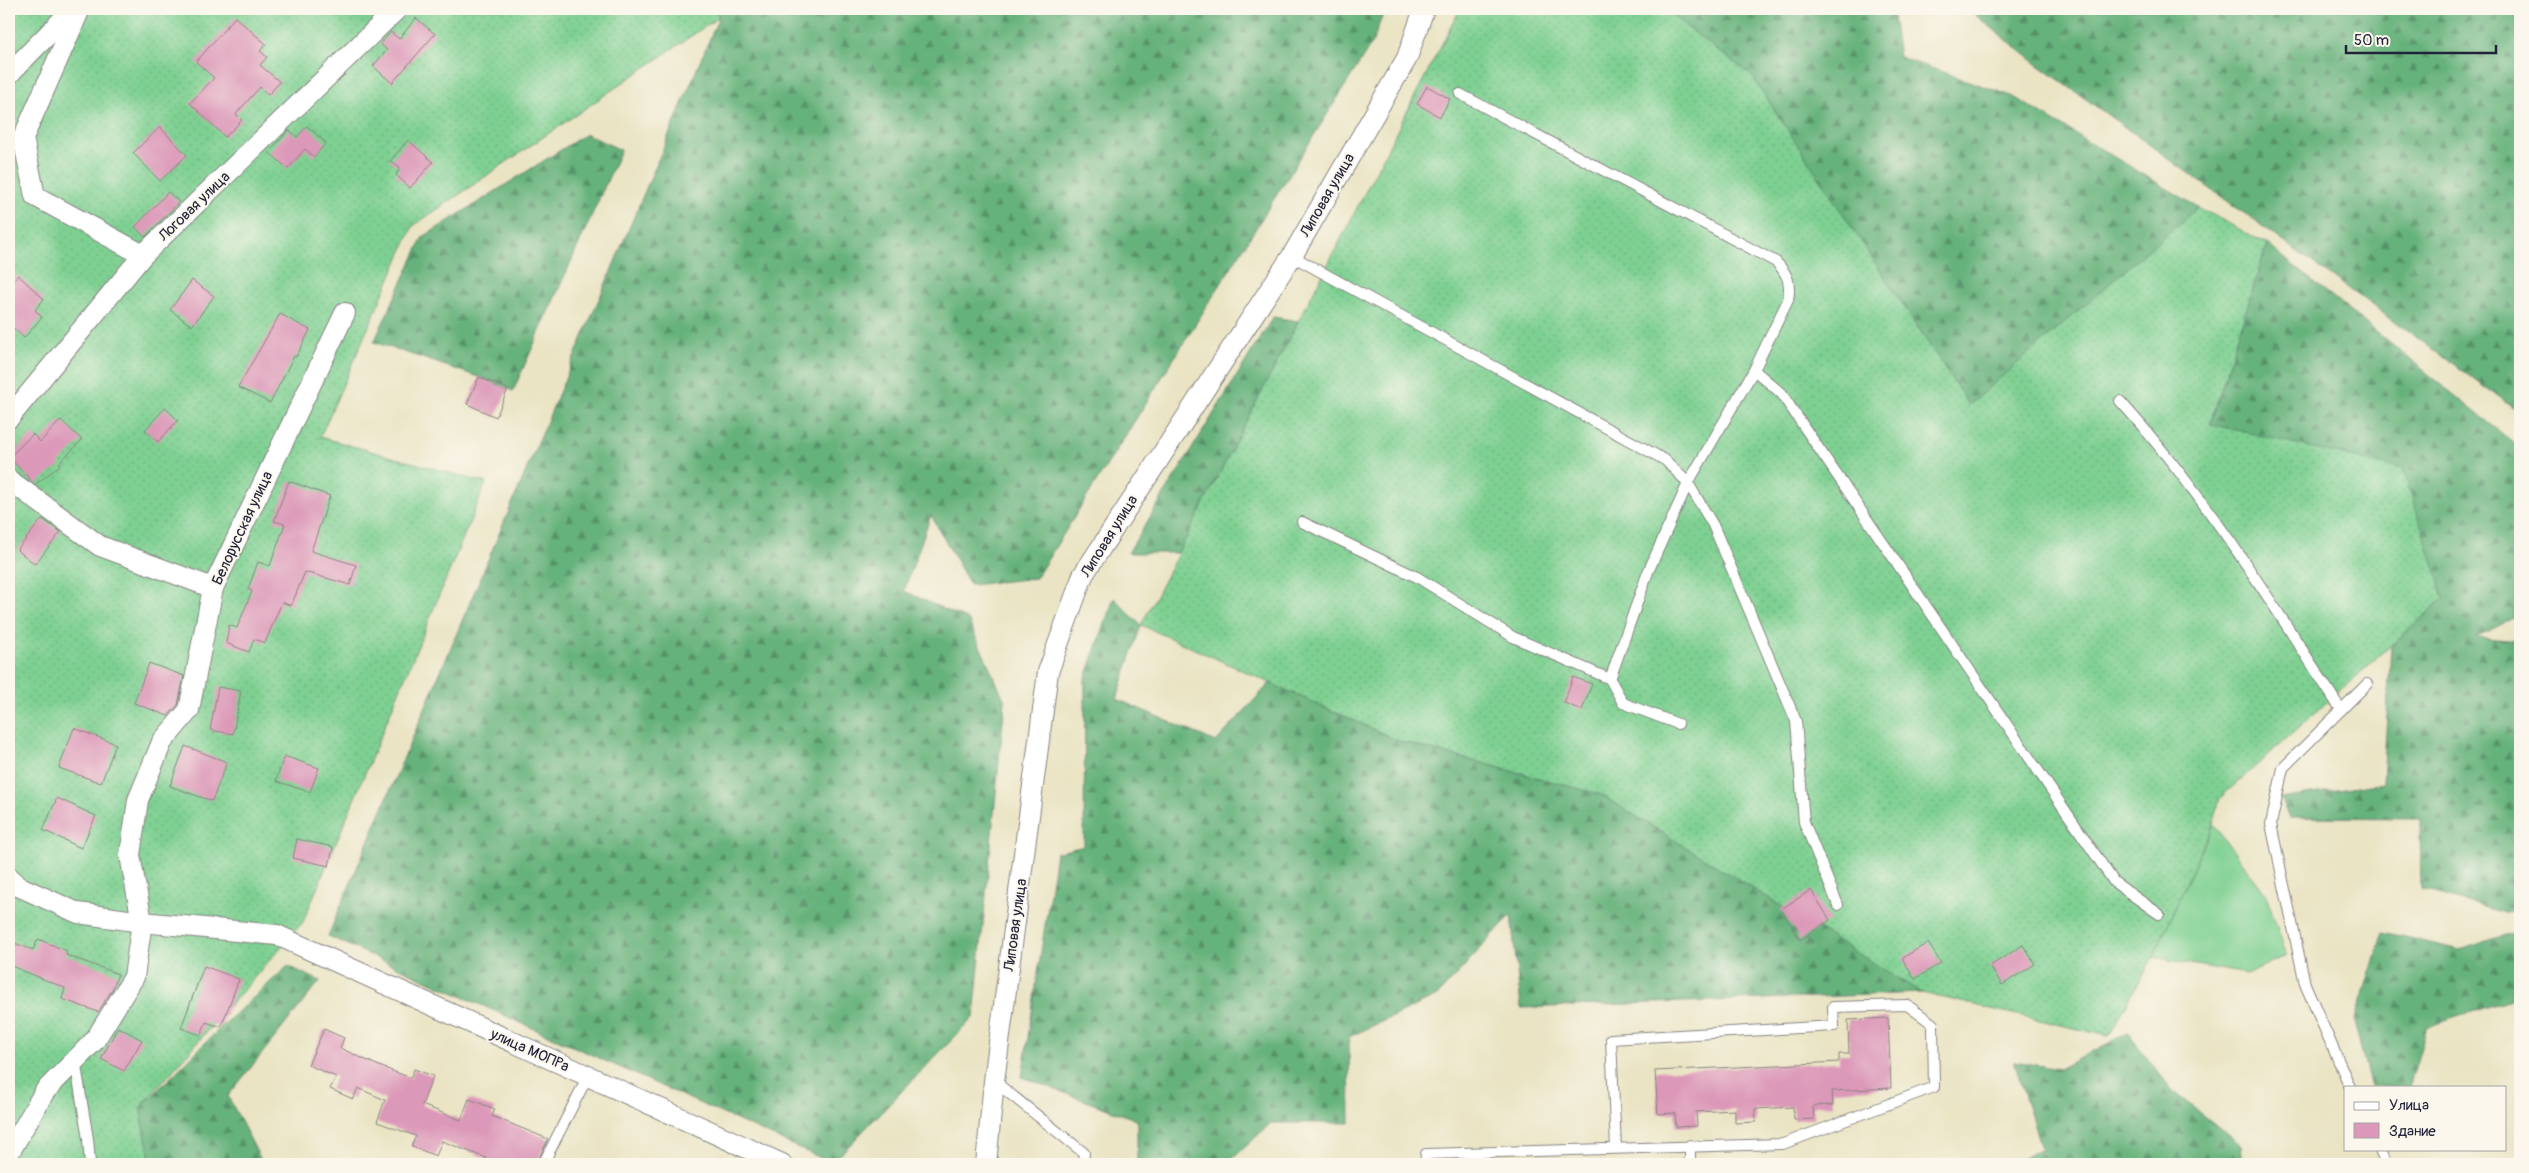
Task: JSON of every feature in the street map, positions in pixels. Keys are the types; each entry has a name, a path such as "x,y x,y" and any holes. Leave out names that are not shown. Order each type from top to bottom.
{"street":[{"path":"9,74 73,9"},
{"path":"80,9 22,138 35,196 143,255"},
{"name":"Логовая улица","path":"9,418 143,255 397,9"},
{"name":"Липовая улица","path":"986,1164 994,1081 1048,672 1083,575 1292,256 1408,58 1424,9"},
{"name":"Белорусская улица","path":"9,1153 45,1091 95,1040 134,977 142,922 130,855 138,800 162,742 188,710 213,588 345,313"},
{"path":"9,480 100,546 213,588"},
{"path":"9,877 18,886 78,913 142,922"},
{"name":"улица МОПРа","path":"142,922 277,935 782,1164"}],"lane":[{"path":"1460,94 1776,262 1786,272 1791,287 1789,294 1754,370 1688,483 1648,572 1610,679 1616,693 1623,702 1678,724"},
{"path":"1292,256 1665,460 1688,483 1712,525 1796,721 1804,822 1838,905"},
{"path":"1754,370 1780,392 2114,882 2159,914"},
{"path":"2120,401 2157,442 2257,580 2341,710"},
{"path":"1302,522 1417,577 1514,637 1610,679"},
{"path":"2350,1086 2305,984 2271,824 2283,768 2367,684"},
{"path":"1425,1164 1426,1154 1616,1148 1690,1145 1784,1144 1934,1087 1932,1024 1907,1005 1833,1007 1834,1026 1611,1039 1616,1148"},
{"path":"75,1060 88,1139 90,1164"},
{"path":"543,1164 588,1076"},
{"path":"994,1081 1084,1153 1083,1164"},
{"path":"1690,1145 1690,1164"},
{"path":"2379,1150 2386,1164"}],"green space":[{"path":"9,9 715,9 719,17 413,226 320,437 486,483 303,922 140,1108 151,1164 9,1164"},
{"path":"715,9 1385,9 1372,43 1036,578 970,585 931,515 904,591 968,620 1005,701 974,1017 832,1163 328,936 719,17"},
{"path":"1460,9 1663,9 1752,76 1969,405 2198,207 2267,244 2210,424 2403,469 2444,598 2220,798 2213,824 2153,957 2109,1036 1922,993 1600,794 1402,742 1141,625"},
{"path":"1663,9 1892,9 1899,57 2012,96 2198,207 1969,405 1752,76"},
{"path":"1968,9 2520,9 2520,412 2033,61"},
{"path":"586,134 621,150 513,391 479,377 374,342 423,237"},
{"path":"2267,244 2520,448 2520,615 2476,637 2520,641 2520,833 2510,838 2520,842 2520,909 2505,913 2421,889 2420,818 2289,817 2280,799 2383,783 2391,646 2444,598 2210,425"},
{"path":"1273,317 1298,321 1179,553 1128,553"},
{"path":"1114,598 1141,625 1117,699 1216,742 1270,683 1402,742 1600,794 1922,993 1521,1008 1511,915 1437,996 1349,1037 1350,1123 1271,1123 1227,1164 1137,1164 1137,1120 1022,1077 1056,853 1084,846 1085,680"},
{"path":"2213,824 2265,893 2287,955 2246,974 2153,957"},
{"path":"2520,930 2520,996 2427,1027 2409,1086 2371,1086 2354,1022 2383,932 2460,950"},
{"path":"288,966 320,981 228,1096 263,1164 151,1164 140,1108 221,1027"},
{"path":"2128,1033 2172,1090 2241,1145 2243,1164 2013,1164 2041,1148 2014,1061 2059,1069"}],"building":[{"path":"235,17 266,44 260,51 267,57 260,65 280,82 268,95 260,87 236,114 242,120 225,137 190,103 214,78 196,62"},
{"path":"416,18 435,34 392,83 373,66 387,50 380,44 391,32 399,39"},
{"path":"1427,86 1450,99 1440,117 1417,104"},
{"path":"307,126 326,143 314,157 305,149 288,169 269,152 289,130 297,137"},
{"path":"160,127 187,155 160,181 133,153"},
{"path":"408,140 433,162 410,188 396,175 400,167 390,161"},
{"path":"168,192 179,202 145,237 135,227"},
{"path":"18,275 44,299 35,310 42,317 24,338 9,324 9,286"},
{"path":"192,280 214,296 192,326 170,310"},
{"path":"280,314 310,330 296,357 294,356 270,403 238,387"},
{"path":"479,377 508,389 496,417 467,404"},
{"path":"165,408 178,420 158,442 145,430"},
{"path":"61,420 82,440 59,463 60,465 35,485 9,457 33,434 40,442"},
{"path":"289,481 330,496 311,551 356,565 350,585 305,572 291,606 282,602 265,643 254,639 249,652 226,643 229,625 237,628 252,591 248,589 258,562 270,566 285,524 274,521"},
{"path":"42,519 61,532 35,564 17,550"},
{"path":"149,663 184,676 178,705 168,716 134,703"},
{"path":"1573,677 1592,684 1582,710 1564,703"},
{"path":"218,687 241,691 233,734 210,730"},
{"path":"74,728 116,744 101,783 59,768"},
{"path":"185,746 227,762 212,801 170,786"},
{"path":"284,756 319,768 310,792 276,781"},
{"path":"57,798 96,816 81,848 43,830"},
{"path":"297,839 333,847 329,866 293,858"},
{"path":"1811,890 1830,920 1800,940 1781,909"},
{"path":"38,939 67,951 66,955 118,974 112,990 98,1012 62,999 65,988 9,965 9,941 33,950"},
{"path":"1928,943 1941,963 1915,979 1902,958"},
{"path":"2023,945 2035,964 2002,985 1990,966"},
{"path":"204,966 239,979 221,1027 206,1022 201,1035 181,1028"},
{"path":"1888,1018 1891,1088 1832,1091 1833,1105 1813,1106 1814,1119 1794,1120 1793,1107 1755,1109 1756,1122 1735,1123 1735,1110 1696,1112 1697,1126 1676,1127 1675,1113 1658,1114 1655,1071 1839,1062 1839,1054 1849,1054 1848,1020"},
{"path":"118,1027 142,1040 124,1071 101,1059"},
{"path":"324,1029 344,1038 340,1048 379,1066 411,1078 414,1069 433,1076 422,1105 461,1120 469,1099 495,1109 492,1116 548,1139 536,1164 484,1164 486,1158 442,1141 436,1156 411,1146 416,1136 377,1122 385,1100 358,1088 353,1099 330,1089 336,1077 308,1065"}]}
